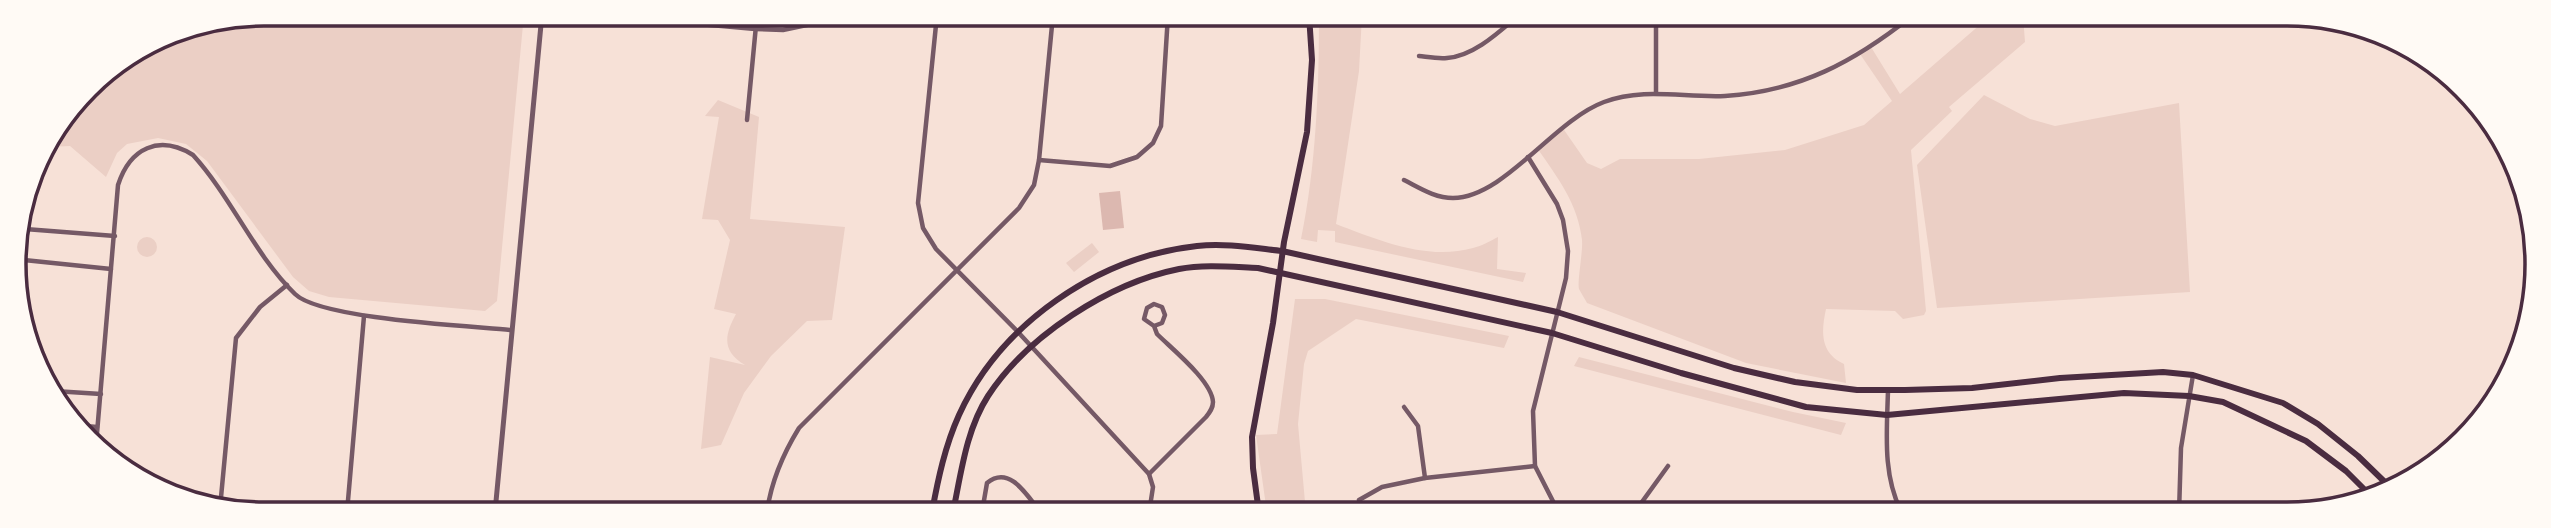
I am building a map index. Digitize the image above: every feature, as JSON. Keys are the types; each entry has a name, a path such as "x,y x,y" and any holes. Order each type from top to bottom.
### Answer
{"main road":[{"path":"1257,502 1252,437 1282,251 1307,132 1312,60 1310,26"},
{"path":"934,502 939,473 960,414 986,370 1018,332 1061,298 1104,274 1147,256 1198,246 1240,246 1282,251 1557,312 1734,368 1795,382 1857,390 1888,390 1972,388 2060,378 2163,372 2193,375 2283,403 2318,424 2384,481"},
{"path":"955,502 970,434 987,397 1009,368 1065,319 1140,280 1194,268 1258,268 1552,333 1681,373 1806,407 1887,415 2124,393 2189,396 2223,402 2306,440 2346,471 2363,489"}],"street":[{"path":"496,502 541,26"},
{"path":"722,26 783,30 802,26"},
{"path":"747,120 755,26"},
{"path":"936,26 918,203 923,228 936,249 955,271 1032,346 1149,474 1153,487 1151,502"},
{"path":"768,502 785,452 799,428 1019,208 1034,185 1039,160 1052,26"},
{"path":"1039,160 1110,166 1137,157 1153,144 1161,126 1167,26"},
{"path":"1419,56 1459,56 1473,50 1505,26"},
{"path":"1656,26 1656,93"},
{"path":"1404,180 1431,194 1456,198 1474,193 1489,186 1562,127 1591,108 1625,96 1656,93 1724,96 1794,84 1858,56 1898,26"},
{"path":"97,433 118,185 129,160 141,151 153,147 176,147 193,155 298,297 312,304 364,316 511,330"},
{"path":"1528,157 1558,204 1567,236 1569,264 1533,411 1535,466 1553,501"},
{"path":"29,229 115,236"},
{"path":"26,260 111,269"},
{"path":"221,498 236,338 260,307 287,285"},
{"path":"1149,474 1206,417 1212,409 1213,400 1199,376 1157,334 1154,326 1147,323 1143,315 1147,308 1154,304 1162,307 1165,315 1162,323 1154,326"},
{"path":"348,502 364,316"},
{"path":"2179,501 2181,448 2193,375"},
{"path":"1888,390 1886,445 1889,480 1897,501"},
{"path":"63,392 101,394"},
{"path":"1404,407 1418,426 1425,478"},
{"path":"90,426 97,427"},
{"path":"1359,500 1382,487 1425,478 1535,466"},
{"path":"1642,501 1668,466"},
{"path":"984,502 987,483 996,477 1014,481 1031,502"}],"shaded area":[{"path":"264,26 523,26 497,301 485,311 329,297 309,291 293,277 207,161 186,144 158,138 127,144 117,153 106,177 70,146 57,147 75,119 107,85 145,58 202,34"},
{"path":"1319,26 1361,26 1359,71 1336,224 1403,247 1438,252 1473,248 1498,237 1497,269 1526,273 1523,282 1335,242 1335,231 1318,230 1317,242 1301,239 1316,128"},
{"path":"1978,26 2024,26 2025,42 1949,107 1952,111 1911,150 1926,311 1924,315 1903,319 1895,311 1826,309 1824,341 1830,354 1844,364 1846,383 1746,363 1587,303 1579,289 1582,252 1580,227 1572,203 1537,148 1562,127 1587,163 1601,169 1620,159 1699,159 1785,150 1864,125 1892,101 1860,54 1871,47 1900,94"},
{"path":"1984,95 2030,119 2055,126 2179,103 2190,292 1937,308 1917,165"},
{"path":"718,100 759,117 750,219 845,227 832,320 807,321 771,356 744,393 721,445 701,449 710,357 745,365 732,354 727,342 736,314 714,309 730,240 718,220 702,219 719,117 705,116"},
{"path":"1120,191 1124,228 1103,230 1099,193"},
{"path":"147,237 154,240 157,247 154,254 147,257 140,254 137,247 140,240"},
{"path":"1092,243 1099,252 1074,272 1066,263"},
{"path":"1295,299 1325,299 1509,336 1504,348 1356,319 1308,351 1304,364 1298,424 1305,501 1265,502 1256,435 1277,434"},
{"path":"1579,357 1846,423 1841,435 1574,366"}]}
